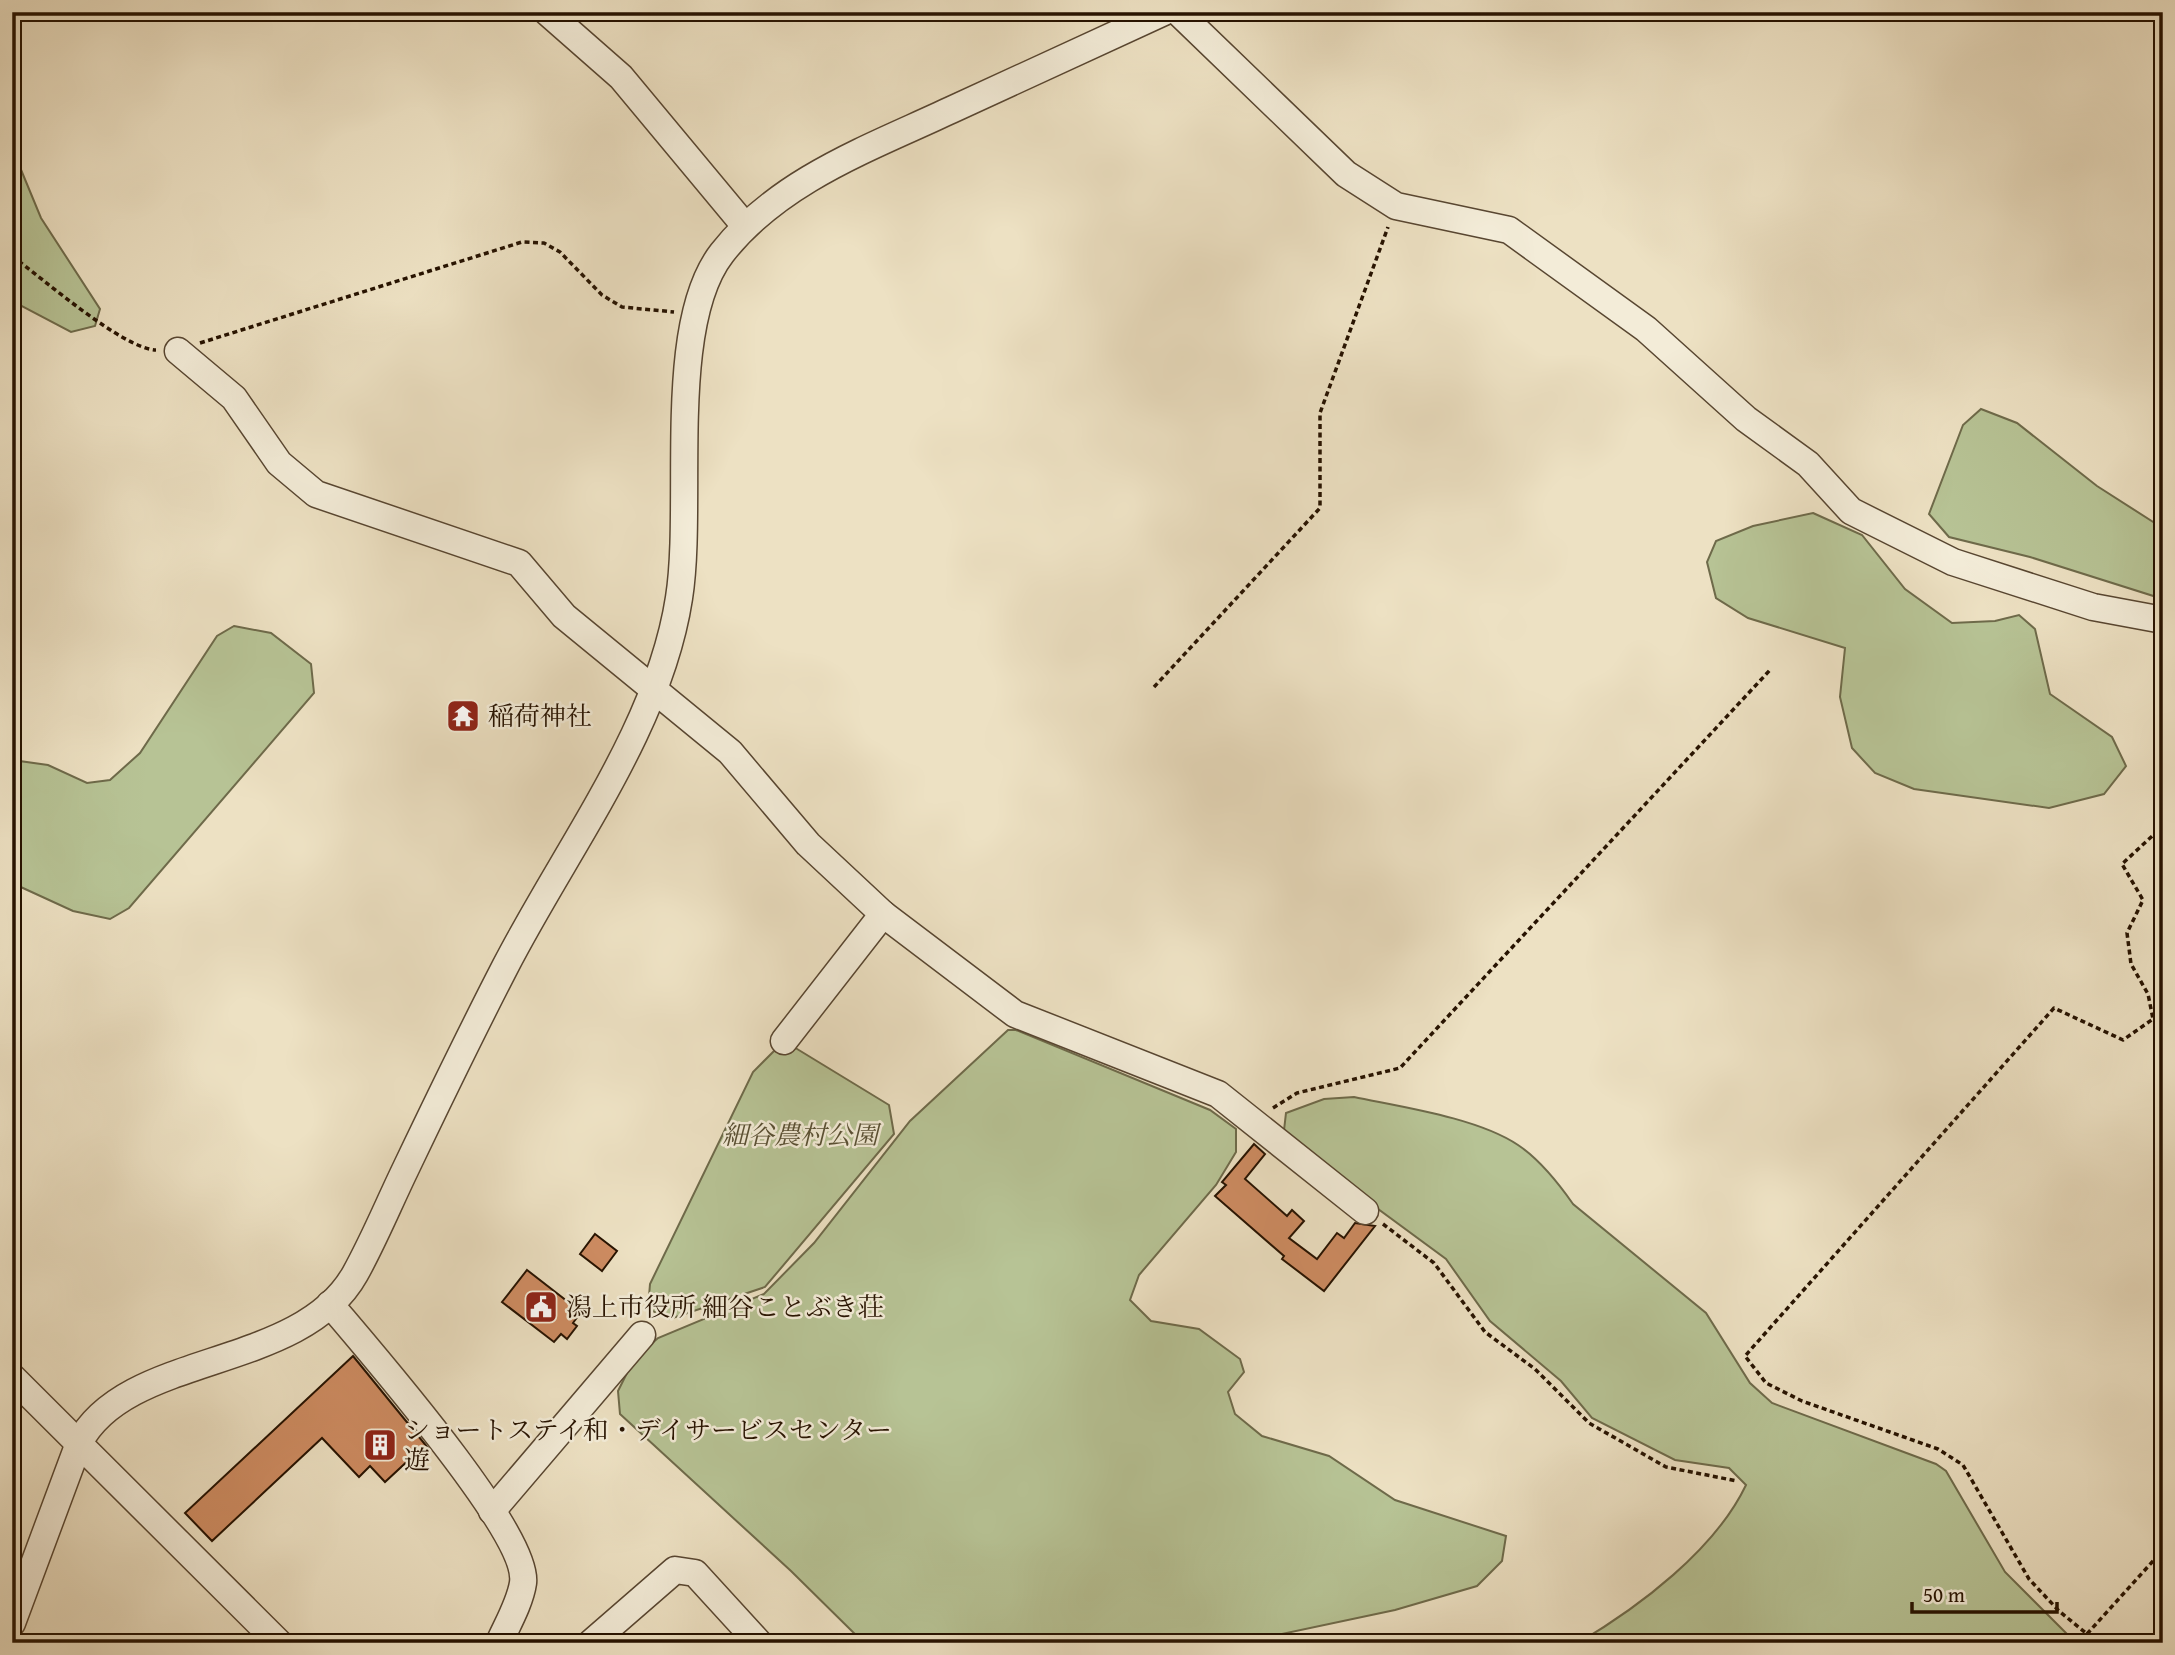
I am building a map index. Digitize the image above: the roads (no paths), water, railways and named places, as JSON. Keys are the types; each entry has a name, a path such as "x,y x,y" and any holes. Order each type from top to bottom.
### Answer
{"street":[{"path":"547,12 621,77 745,226"},
{"path":"12,1623 79,1443 90,1422 118,1401 175,1376 259,1346 308,1320 330,1304 353,1279 507,962 604,790 654,688 670,645 680,594 687,488 687,379 695,312 718,258 745,226 816,173 1164,12"},
{"path":"1178,12 1346,174 1396,206 1509,230 1646,329 1746,419 1808,464 1851,512 1953,562 2093,607 2163,620"},
{"path":"178,351 234,398 279,463 316,494 519,564 564,616 730,752 808,844 883,914 1015,1014 1218,1094 1250,1122 1365,1210"},
{"path":"784,1041 883,914"},
{"path":"330,1304 432,1425 492,1511 514,1551 523,1582 499,1643"},
{"path":"492,1511 642,1335"},
{"path":"12,1377 279,1643"},
{"path":"606,1638 676,1570 695,1573 759,1643"}],"place":[{"name":"稲荷神社","path":"463,716"},
{"name":"潟上市役所 細谷ことぶき荘","path":"541,1307"},
{"name":"ショートステイ和・デイサービスセンター 遊","path":"380,1445"}],"park label":[{"name":"細谷農村公園","path":"800,1135"}]}
